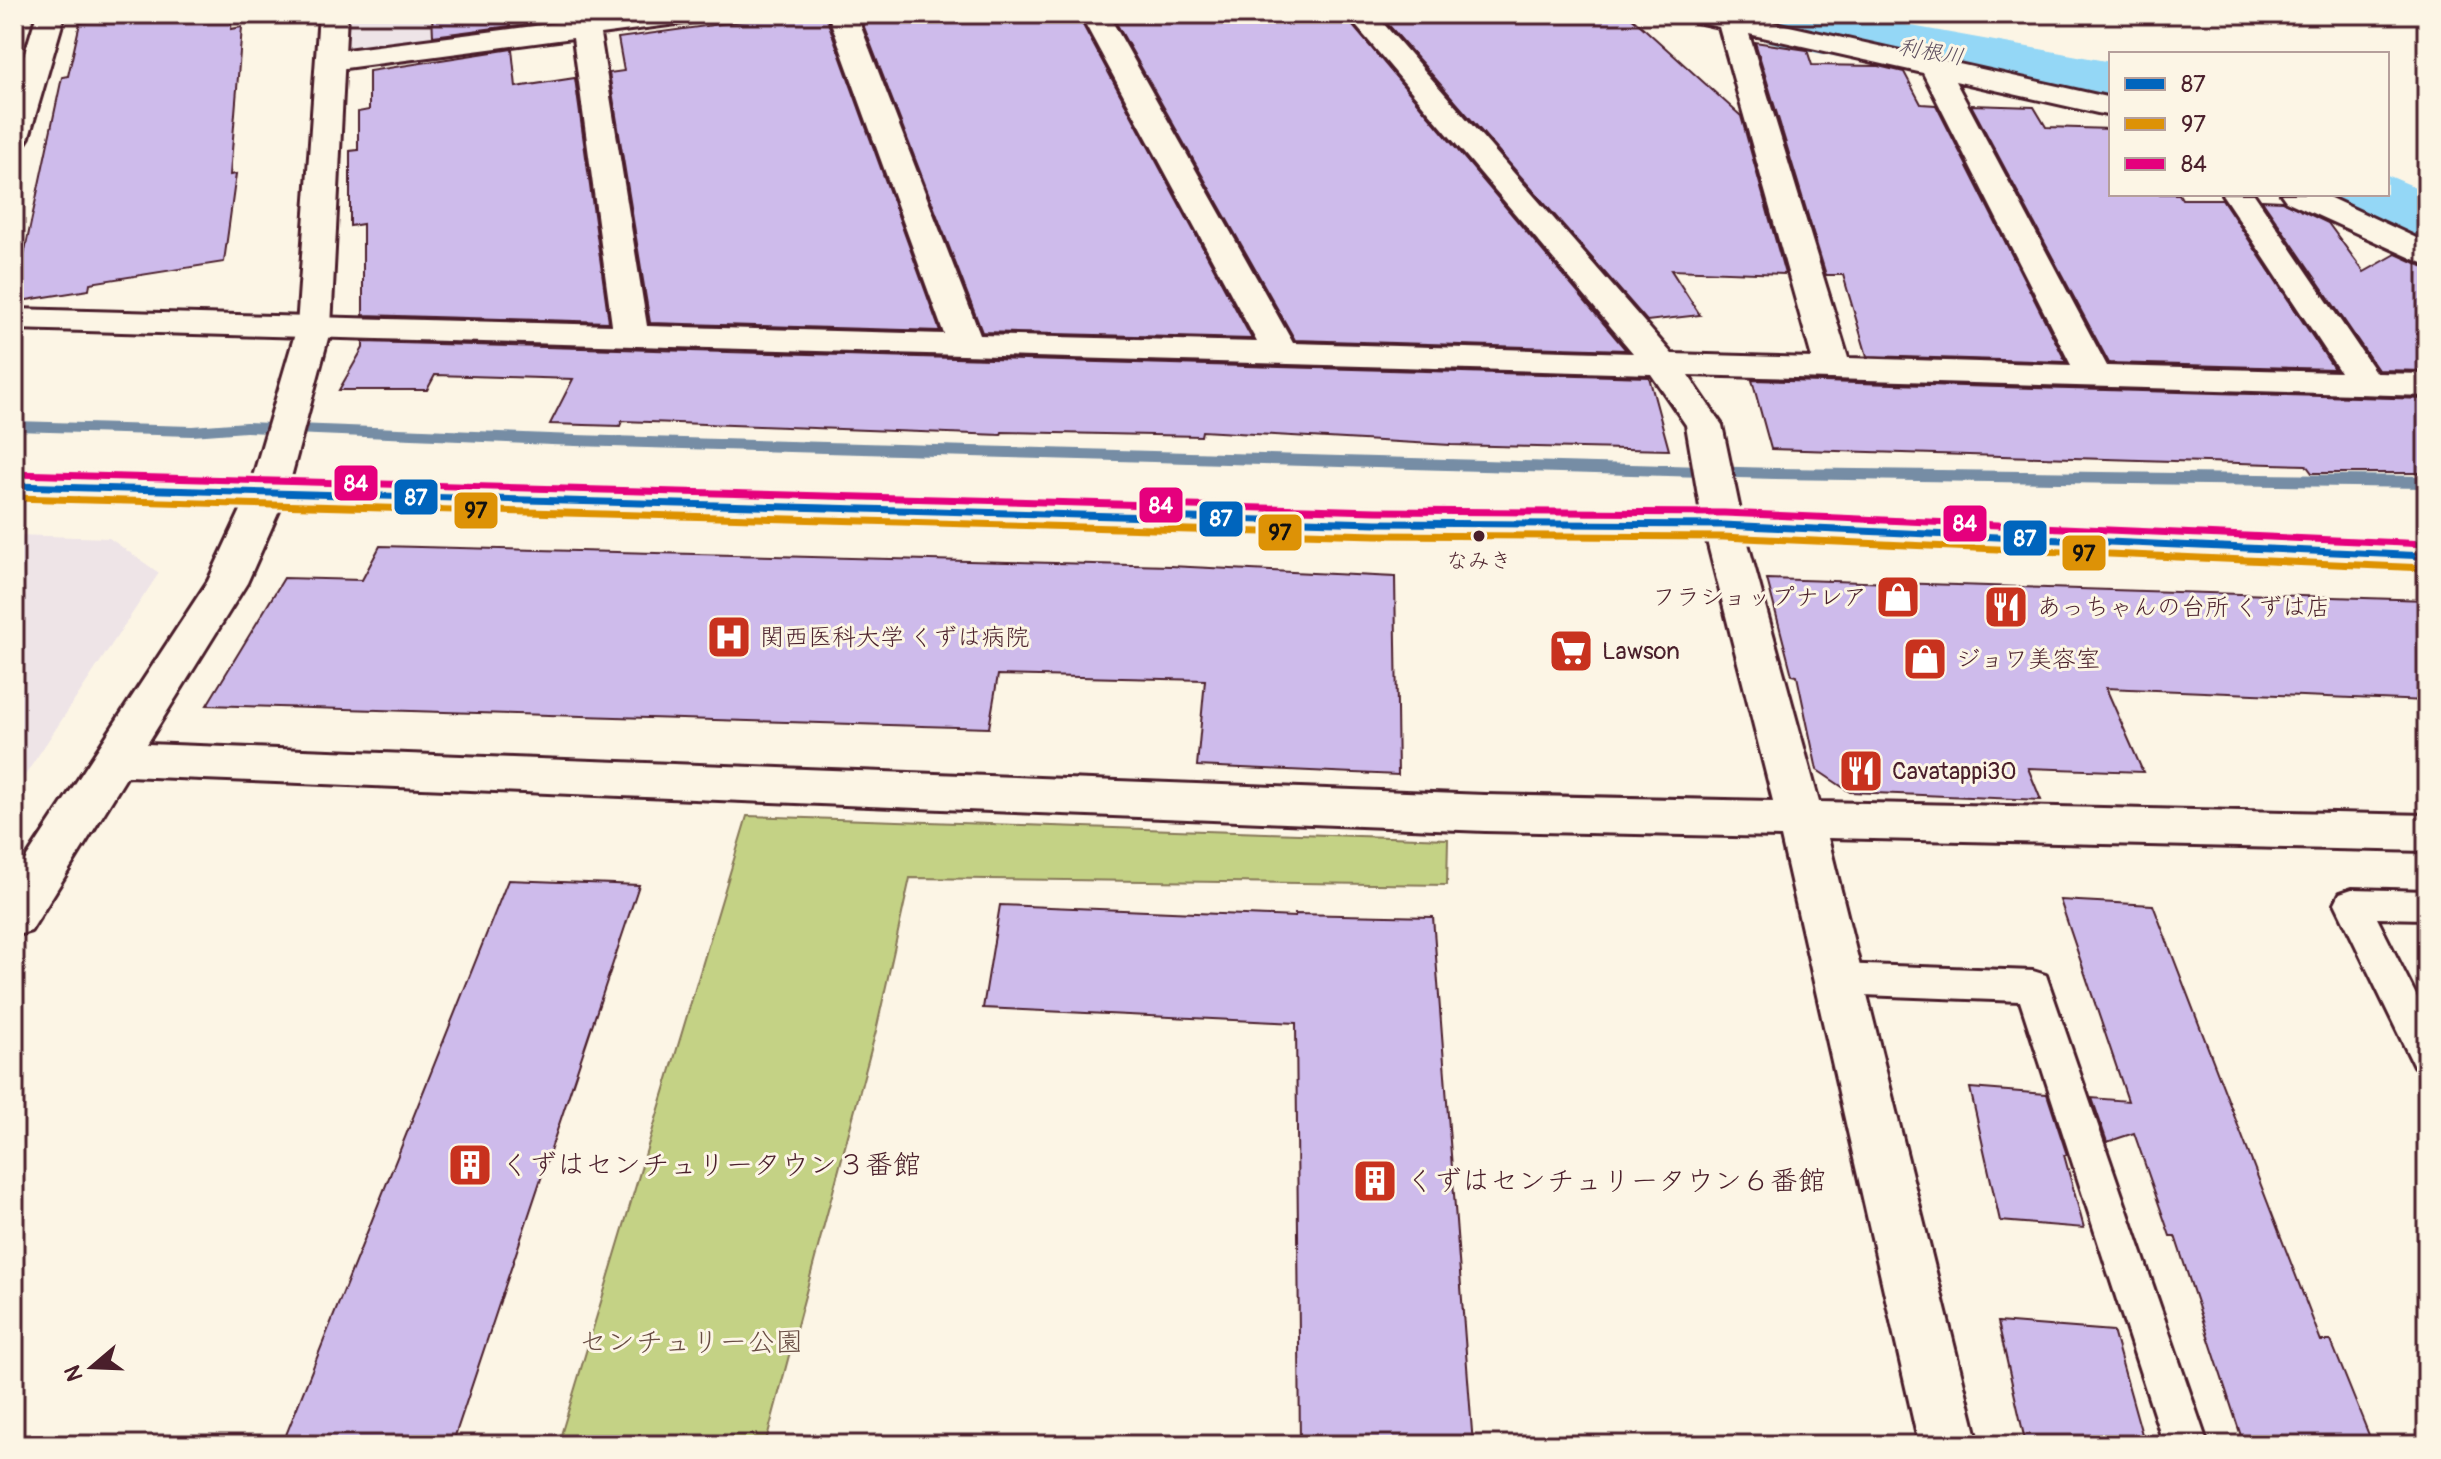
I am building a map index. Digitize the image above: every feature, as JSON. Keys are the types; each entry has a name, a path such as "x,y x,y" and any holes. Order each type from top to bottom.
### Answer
{"street":[{"path":"14,137 51,14"},
{"path":"14,917 227,583 268,493 314,327 333,14"},
{"path":"330,61 692,14"},
{"path":"842,14 966,345"},
{"path":"1094,14 1281,354"},
{"path":"1360,14 1662,364 1704,425 1723,525 1801,822 1949,1445"},
{"path":"1698,14 2109,107"},
{"path":"1732,24 1833,369"},
{"path":"585,28 631,336"},
{"path":"1934,67 2095,376"},
{"path":"2239,196 2365,383"},
{"path":"2301,196 2427,255"},
{"path":"14,319 2427,385"},
{"path":"14,486 1376,523 1723,525 2427,556"},
{"path":"115,759 1469,813 2427,833"}],"lane":[{"path":"2427,905 2352,903 2427,1055"},
{"path":"1837,979 2033,986 2186,1445"}],"shaded area":[{"path":"333,14 693,14 330,61"},
{"path":"14,535 109,538 159,573 14,792"}],"green space":[{"name":"センチュリー公園","path":"747,816 1448,839 1447,885 910,878 876,1031 765,1445 558,1445"}],"building":[{"path":"104,14 232,14 231,29 242,27 230,175 236,174 224,262 90,283 89,290 14,302 62,77 68,76 80,23 103,20"},
{"path":"432,14 509,14 510,26 433,36"},
{"path":"793,14 825,14 940,331 650,323 609,73 624,71 618,38"},
{"path":"859,14 1077,14 1252,339 982,332"},
{"path":"1111,14 1343,14 1626,350 1295,340"},
{"path":"1379,14 1538,14 1544,20 1580,14 1628,14 1741,116 1785,274 1671,270 1700,315 1647,321"},
{"path":"1755,42 1807,50 1812,65 1878,66 1904,72 1921,104 1936,105 2066,362 1867,356 1843,275 1826,275"},
{"path":"512,49 516,87 575,78 609,322 363,315 363,224 350,226 350,151 358,150 358,112 369,110 369,71"},
{"path":"1971,105 2034,107 2046,127 2109,129 2109,196 2222,199 2334,369 2109,363"},
{"path":"2262,200 2282,201 2328,223 2364,272 2396,254 2427,268 2427,371 2378,370"},
{"path":"363,342 1649,377 1669,450 1451,445 1202,431 1201,436 1002,432 1001,435 622,421 620,426 550,424 573,379 435,375 427,390 339,390 363,348"},
{"path":"1752,380 2427,399 2427,473 2312,473 2306,465 1771,449"},
{"path":"380,546 1170,566 1395,577 1398,775 1197,766 1205,680 998,675 989,728 207,705 284,578 362,580"},
{"path":"1767,579 2427,600 2427,701 2106,688 2143,772 2028,768 2041,800 1850,792 1817,770 1797,676 1792,675"},
{"name":"くずはセンチュリータウン３番館","path":"508,880 639,885 452,1445 282,1445"},
{"path":"2060,900 2153,905 2321,1341 2331,1341 2373,1445 2244,1445 2175,1236 2170,1236 2134,1133 2107,1142 2092,1098 2128,1101"},
{"name":"くずはセンチュリータウン６番館","path":"1000,905 1295,917 1295,914 1433,917 1473,1445 1300,1445 1296,1023 983,1008"},
{"path":"1970,1088 2047,1094 2067,1155 2064,1155 2084,1228 2000,1221"},
{"path":"1998,1322 2113,1331 2145,1445 2026,1445"}],"waterway":[{"name":"利根川","path":"1751,14 1786,25 2109,85"},
{"name":"利根川","path":"2366,196 2427,224"},
{"path":"14,426 192,431 246,427 575,441 1775,473 2101,480 2427,482"}],"transit line":[{"name":"84","path":"14,474 1376,511 1724,513 2427,544"},
{"name":"87","path":"14,486 1376,523 1723,525 2427,556"},
{"name":"97","path":"14,498 1376,535 1723,537 2426,568"}],"place":[{"name":"なみき","path":"1479,536"},
{"name":"フラショップナレア","path":"1898,597"},
{"name":"あっちゃんの台所 くずは店","path":"2006,607"},
{"name":"関西医科大学 くずは病院","path":"729,637"},
{"name":"Lawson","path":"1571,651"},
{"name":"ジョワ美容室","path":"1925,659"},
{"name":"Cavatappi30","path":"1861,771"},
{"name":"くずはセンチュリータウン３番館","path":"470,1165"},
{"name":"くずはセンチュリータウン６番館","path":"1375,1181"}]}
